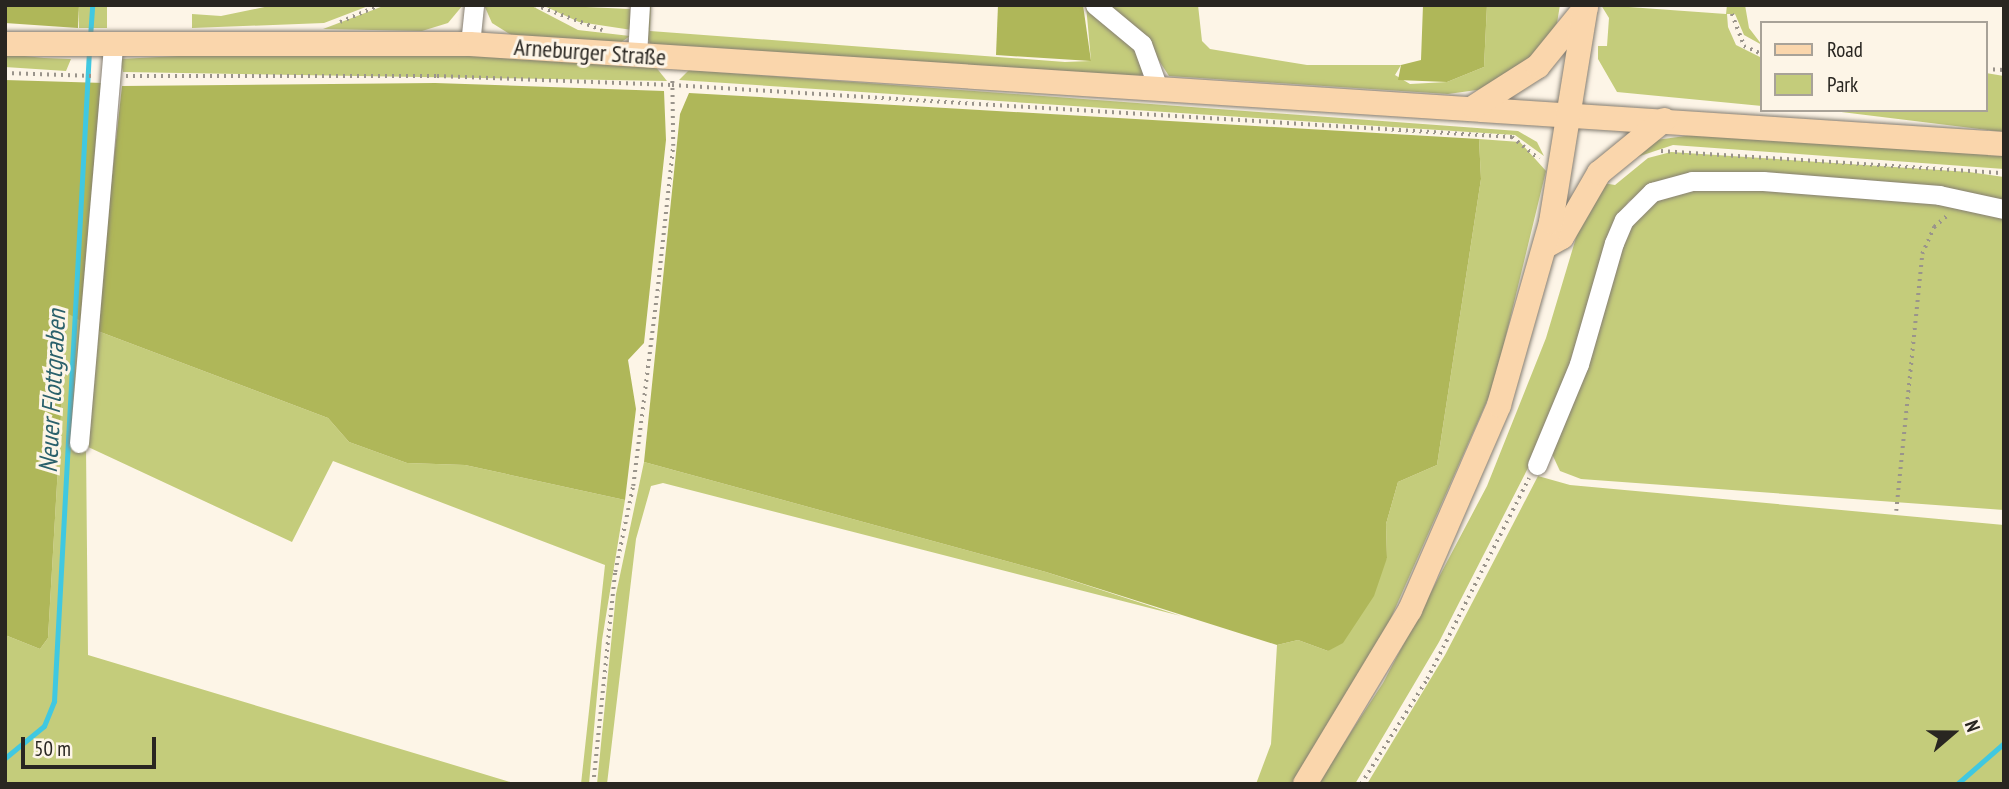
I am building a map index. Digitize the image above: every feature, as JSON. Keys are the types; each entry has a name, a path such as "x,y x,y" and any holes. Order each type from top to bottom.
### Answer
{"main road":[{"path":"1473,107 1538,66 1586,6"},
{"path":"1305,784 1388,651 1445,539 1499,405 1546,246 1572,114 1586,6"},
{"name":"Arneburger Straße","path":"5,44 109,48 292,40 637,45 673,57 1473,107 2004,144"},
{"path":"1546,246 1562,237 1599,173 1664,120"}],"street":[{"path":"470,44 474,5"},
{"path":"637,45 640,5"},
{"path":"1095,5 1142,44 1166,89"},
{"path":"79,443 109,48"},
{"path":"1537,465 1579,364 1623,219 1652,192 1692,181 1763,181 1967,202 2004,209"}],"path":[{"path":"536,5 580,27 637,45"},
{"path":"1732,14 1744,46 1760,53"},
{"path":"593,784 615,572 633,486 661,256 673,57"},
{"path":"5,73 64,76 437,76 672,85 1512,137 1540,159"},
{"path":"1649,155 1673,148 1734,151 2004,173"},
{"path":"1896,511 1922,254 1934,227 1967,202"},
{"path":"1361,784 1427,678 1537,465"}],"green space":[{"path":"5,5 79,5 78,28 5,23"},
{"path":"79,5 107,5 107,28 79,28"},
{"path":"274,5 371,5 324,23 192,28 192,14 221,16"},
{"path":"386,5 463,5 448,23 422,31 323,29"},
{"path":"484,5 530,5 578,30 630,36 620,43 513,36 492,23"},
{"path":"542,5 630,9 632,30 579,22"},
{"path":"645,5 651,5 650,31 1065,62 1091,61 1086,5 1127,35 1148,69 1140,76 651,45 643,30"},
{"path":"998,5 1083,5 1091,61 996,55"},
{"path":"1103,5 1198,5 1202,41 1210,49 1307,65 1401,65 1395,75 1410,84 1447,82 1484,67 1487,5 1560,5 1557,23 1530,63 1484,89 1448,94 1169,76 1152,50"},
{"path":"1423,5 1487,5 1484,67 1447,82 1398,80 1401,65 1421,60"},
{"path":"1601,5 1726,14 1727,5 1745,5 1749,28 1760,44 1744,35 1735,14 1727,14 1728,27 1736,45 1760,57 1760,106 1617,92 1598,59 1598,46 1607,46 1609,18"},
{"path":"258,52 455,54 655,66 667,81 123,72 120,59"},
{"path":"5,54 71,59 66,71 5,67"},
{"path":"689,70 1518,131 1537,142 1544,156 1515,135 679,80"},
{"path":"1988,73 2004,76 2004,132 1841,112 1988,112"},
{"path":"5,80 104,83 84,323 67,313 48,638 40,649 5,635"},
{"path":"435,83 664,91 666,140 644,343 628,360 636,409 625,500 465,465 407,463 349,442 328,418 95,330 122,86"},
{"path":"689,93 1479,139 1481,179 1437,465 1398,482 1386,524 1387,558 1374,596 1343,643 1328,651 1298,640 1277,645 1046,572 644,462 680,114"},
{"path":"1700,134 2004,156 2004,169 1673,145 1637,157 1656,140"},
{"path":"1479,139 1520,142 1546,171 1494,385 1379,645 1292,784 1256,784 1271,744 1277,645 1298,640 1328,651 1387,558 1386,524 1398,482 1437,465 1481,179"},
{"path":"1671,152 1969,172 2004,177 2004,203 1687,174 1629,201 1613,223 1551,423 1439,642 1355,784 1317,784 1383,683 1487,486 1546,338 1578,231 1603,183 1615,185 1648,158"},
{"path":"1701,185 1942,203 2004,216 2004,510 1581,479 1560,471 1552,454 1613,264 1639,212 1655,197"},
{"path":"67,312 95,330 328,418 349,442 407,463 465,465 625,500 602,640 589,784 581,784 605,565 333,461 292,542 86,446 88,655 517,784 5,784 5,635 40,649 48,638"},
{"path":"644,462 1046,572 1181,616 663,483 651,486 636,539 607,784 597,784 616,594"},
{"path":"1538,476 1570,485 2004,525 2004,784 1367,784 1445,655"}],"waterway":[{"name":"Neuer Flottgraben","path":"90,37 92,5"},
{"name":"Neuer Flottgraben","path":"5,758 44,726 54,701 89,51"},
{"path":"1957,784 2004,743"}]}
